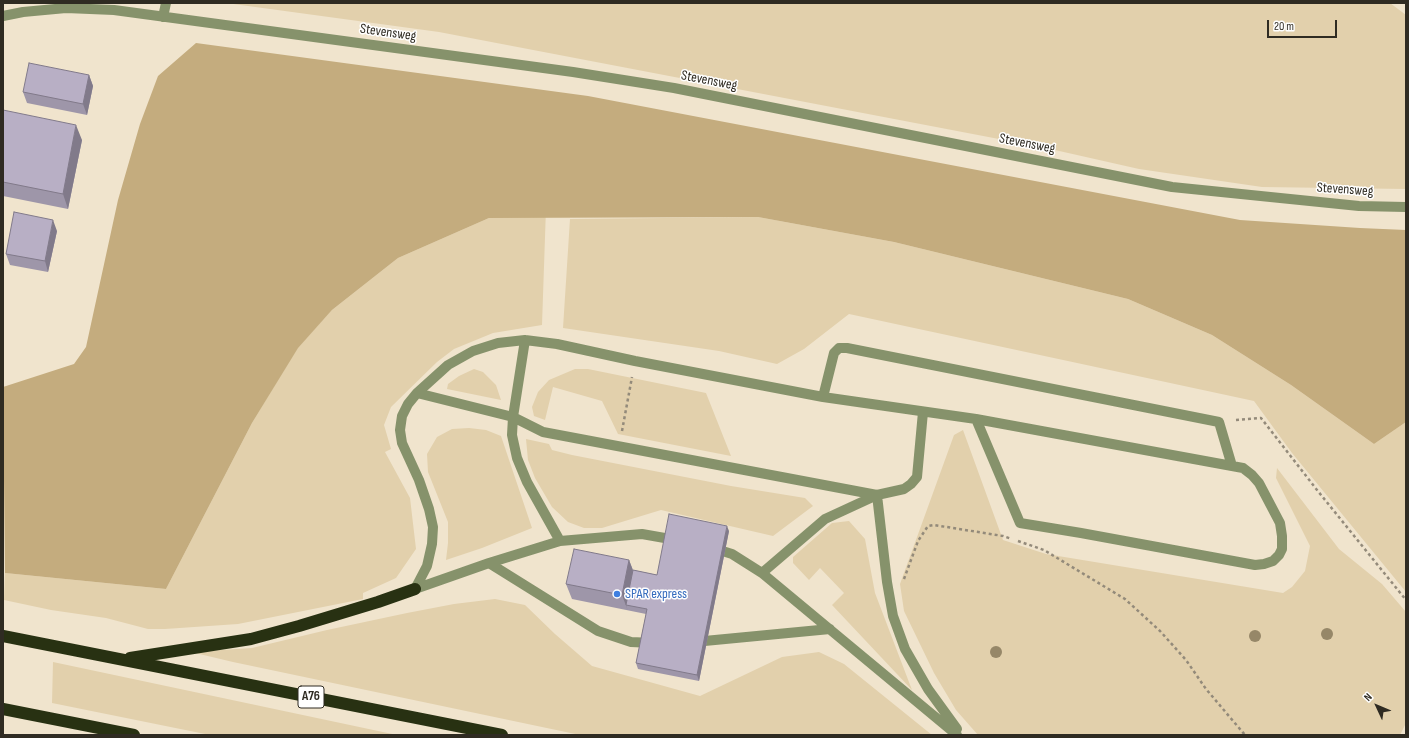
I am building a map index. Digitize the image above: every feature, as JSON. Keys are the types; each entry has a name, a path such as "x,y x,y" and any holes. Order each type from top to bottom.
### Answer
{"highway":[{"name":"A76","path":"121,659 251,639 378,602 415,589"},
{"name":"A76","path":"3,636 502,735"},
{"path":"3,709 134,735"},
{"path":"92,727 106,735"}],"street":[{"path":"163,17 166,3"},
{"name":"Stevensweg","path":"3,16 23,12 66,8 114,10 572,72 674,88 1172,187 1359,206 1406,207"},
{"path":"525,340 513,417 512,435 517,458 527,482 560,541"},
{"path":"415,589 427,566 432,544 433,527 429,509 419,480 402,443 400,430 402,416 408,404 417,393 448,365 473,351 498,343 525,340 557,344 635,361 823,397 976,419 1243,468 1259,483 1280,523 1282,549 1273,561 1256,565 1020,523 976,419"},
{"path":"823,397 834,354 840,348 848,348 1219,422 1232,466"},
{"path":"417,393 513,417 543,432 877,495"},
{"path":"762,572 824,519 877,495 904,489 912,484 917,476 922,412"},
{"path":"877,495 886,577 893,616 905,649 928,690 962,735"},
{"name":"A76","path":"415,589 489,563 560,541 642,534 687,542"},
{"path":"702,544 732,554 762,572 957,735"},
{"path":"489,563 598,631 631,642 666,644"},
{"path":"681,643 830,629"}],"path":[{"path":"620,447 635,361"},
{"path":"1219,422 1261,418 1406,600"},
{"path":"886,577 904,579 918,541 928,526 934,525 1003,536 1044,550 1125,599 1160,632 1186,660 1206,689 1245,735"}],"shaded area":[{"path":"226,3 1390,3 1406,15 1406,189 1262,187 1139,169 1046,148 439,32"},
{"path":"196,43 588,96 1240,220 1406,230 1406,422 1374,444 1291,385 1212,335 1128,299 894,242 758,217 489,218 398,258 332,310 298,348 252,423 166,589 5,573 3,387 74,364 86,347 118,200 140,124 158,76"},
{"path":"546,208 542,325 493,333 454,349 437,362 391,407 384,425 391,449 385,452 410,498 416,549 396,578 363,593 363,599 238,624 165,629 148,629 106,618 51,610 4,600 5,573 166,589 252,423 297,348 332,310 398,258 489,218"},
{"path":"758,217 894,242 1128,299 1212,335 1291,385 1374,444 1406,422 1406,592 1292,453 1254,401 849,314 804,349 777,364 719,351 563,328 570,219"},
{"path":"474,369 483,372 496,385 501,400 447,389 448,384 459,376"},
{"path":"575,369 588,369 706,393 731,456 618,434 602,401 553,387 545,420 534,416 532,407 538,392 549,380"},
{"path":"469,428 486,430 501,436 532,528 482,548 446,560 448,522 428,472 427,454 437,437 452,429"},
{"path":"963,430 1003,540 1046,554 1283,593 1292,587 1305,571 1310,546 1276,478 1277,468 1339,549 1382,584 1406,612 1406,723 1400,735 978,735 956,710 934,673 904,611 900,584 954,435"},
{"path":"526,439 549,444 552,450 572,455 731,486 805,498 813,506 773,536 661,510 602,528 584,528 568,522 552,507 535,478 528,460"},
{"path":"849,521 865,539 875,593 912,690 832,605 844,593 820,568 809,580 793,563 793,557 832,523"},
{"path":"495,599 525,605 555,634 592,666 700,696 782,657 819,652 844,664 932,735 580,735 191,652 252,648 407,613 454,604"},
{"path":"53,662 397,735 210,735 52,703"}],"building":[{"path":"29,63 89,75 83,104 23,92"},
{"path":"3,110 76,125 63,194 3,182"},
{"path":"14,212 53,220 45,261 6,254"},
{"path":"669,514 727,526 697,675 636,663 647,609 626,605 633,570 657,575"},
{"path":"574,549 629,560 622,595 566,584"}],"place":[{"name":"SPAR express","path":"617,594"}]}
